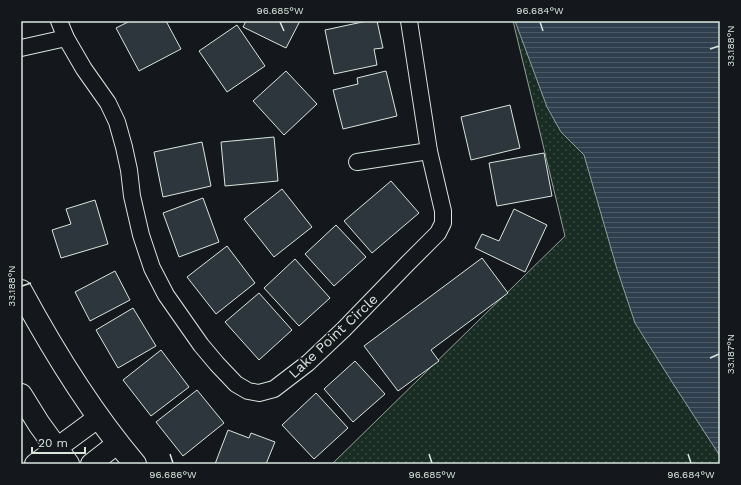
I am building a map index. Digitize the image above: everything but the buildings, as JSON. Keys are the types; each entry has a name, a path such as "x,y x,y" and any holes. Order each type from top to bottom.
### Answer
{"main road":[{"path":"21,291 45,336 81,392 135,464"},
{"path":"21,395 39,424 62,456"}],"street":[{"name":"Lake Point Circle","path":"59,21 66,38 84,69 108,103 117,122 129,170 132,196 141,236 152,268 166,294 201,345 217,364 236,384 248,391 259,393 274,389 308,362 344,329 438,233 443,223 443,211 429,151 409,21"},
{"path":"21,48 66,38"},
{"path":"357,162 429,151"},
{"path":"35,464 62,456 99,417"},
{"path":"91,464 118,443"}],"green space":[{"path":"513,21 720,21 720,464 332,464 565,236"}],"water":[{"path":"515,21 720,21 720,456 635,323 617,269 584,155 561,132 547,107"}]}
